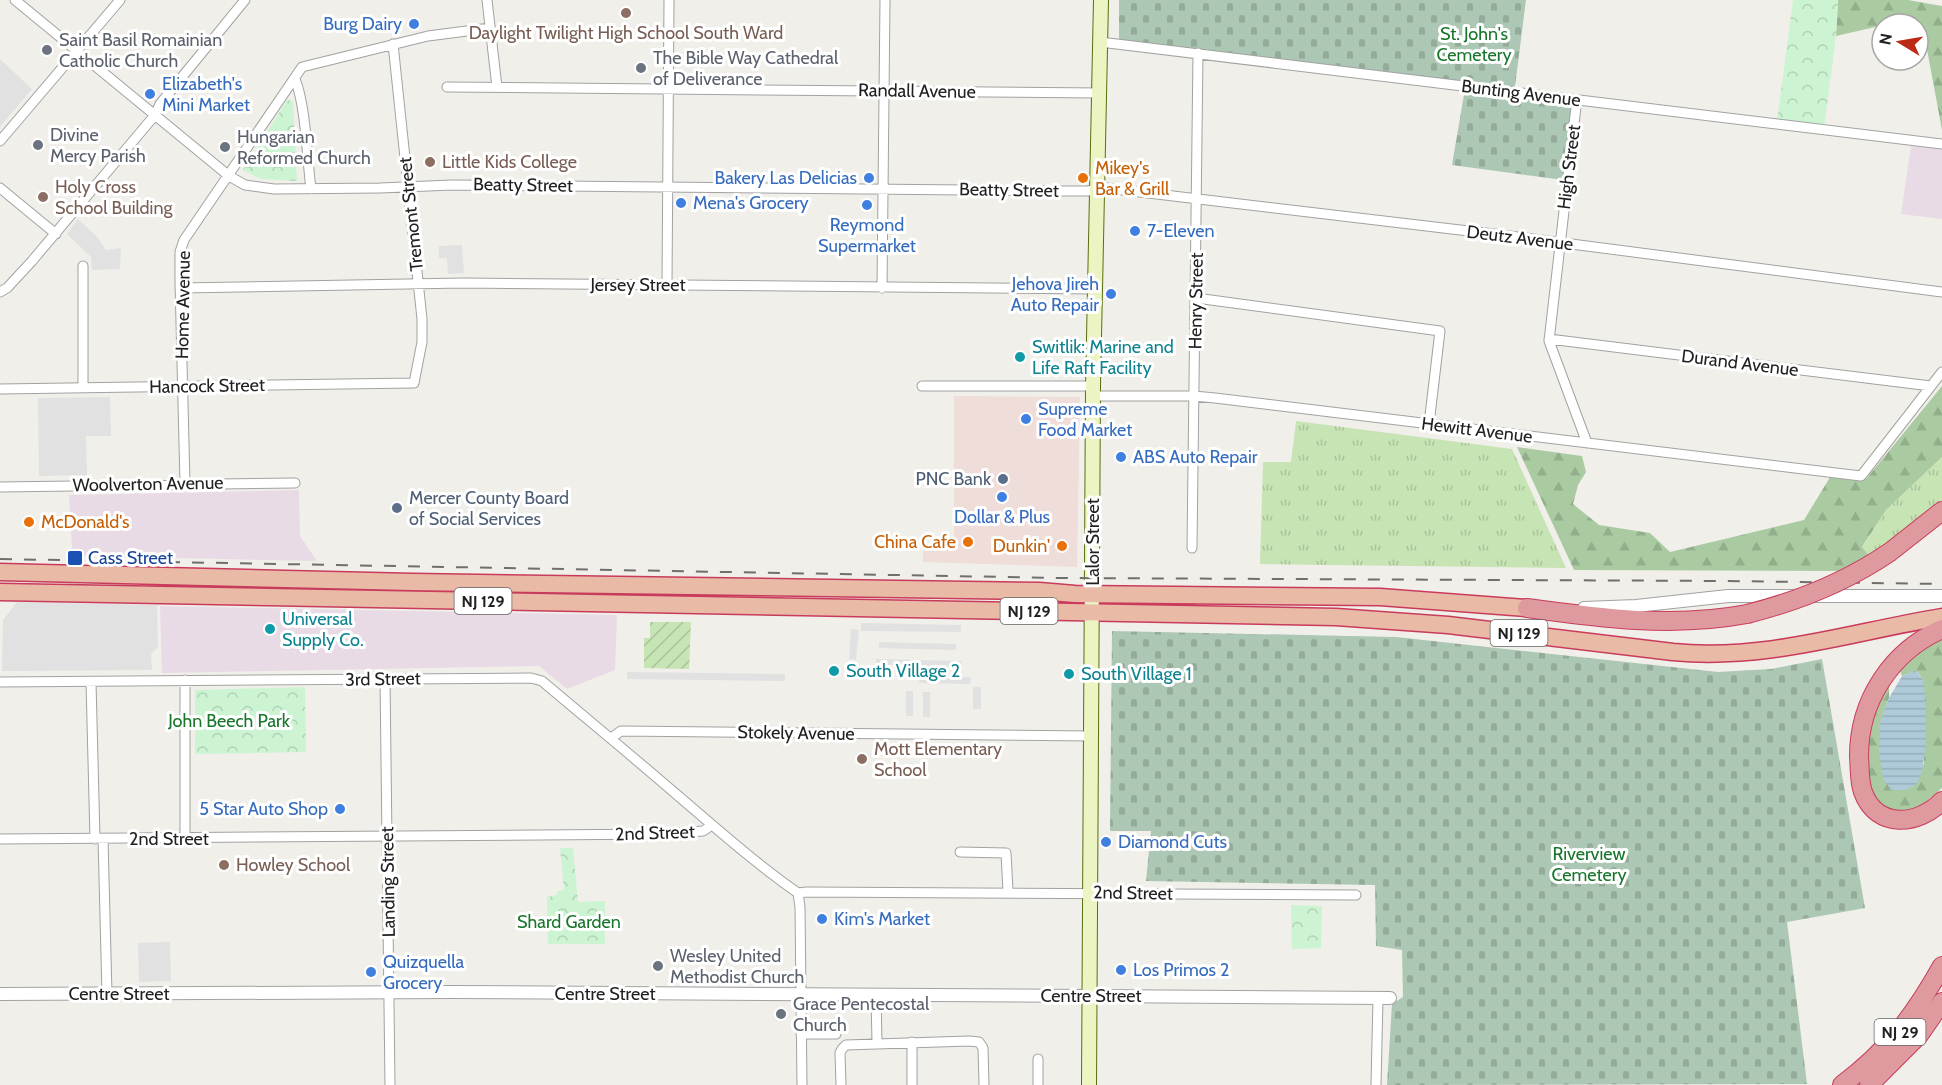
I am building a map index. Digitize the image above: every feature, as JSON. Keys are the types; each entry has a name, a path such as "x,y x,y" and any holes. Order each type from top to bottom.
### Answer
{"highway":[{"path":"1527,608 1655,622 1697,621 1747,614 1792,602 1850,577 1890,552 1942,511"},
{"name":"NJ 129","path":"0,572 400,582 1380,597 1527,608"},
{"name":"NJ 129","path":"0,592 1336,617 1404,620 1712,655 1778,650 1942,617"},
{"path":"1942,629 1910,648 1881,681 1873,695 1863,723 1859,752 1862,789 1868,801 1880,813 1894,820 1906,821 1927,814 1942,801"},
{"name":"NJ 29","path":"1842,1085 1875,1058 1900,1031 1942,966"},
{"name":"NJ 29","path":"1869,1085 1919,1035 1942,1002"}],"main road":[{"name":"Lalor Street","path":"1089,1085 1093,391 1101,0"}],"street":[{"name":"Beatty Street","path":"15,0 229,176 239,183 253,187 311,189 452,184 1097,190"},
{"path":"0,141 120,0"},
{"path":"0,291 19,276 56,234 155,115 160,104 245,0"},
{"path":"487,0 497,87"},
{"path":"667,285 669,0"},
{"path":"882,288 885,0"},
{"name":"Home Avenue","path":"185,484 181,247 300,69 307,65 436,34 490,28"},
{"name":"Bunting Avenue","path":"1100,42 1942,144"},
{"name":"Tremont Street","path":"393,44 419,285 422,335 414,383"},
{"name":"Henry Street","path":"1192,548 1198,53"},
{"path":"295,79 300,99 311,189"},
{"name":"Randall Avenue","path":"447,87 1100,93"},
{"name":"High Street","path":"1575,100 1549,339 1587,443"},
{"path":"0,188 56,234"},
{"name":"Deutz Avenue","path":"1097,190 1106,188 1942,292"},
{"path":"83,266 83,388"},
{"name":"Jersey Street","path":"180,288 463,283 1095,289"},
{"path":"1196,298 1440,331 1429,424"},
{"name":"Durand Avenue","path":"1549,339 1931,386"},
{"path":"1931,386 1942,372"},
{"name":"Hancock Street","path":"0,389 414,383"},
{"path":"922,386 1093,391"},
{"name":"Hewitt Avenue","path":"1093,391 1194,396 1861,476 1931,386"},
{"name":"Woolverton Avenue","path":"0,486 295,483"},
{"name":"NJ 129","path":"1527,608 1636,606 1745,596 1942,596"},
{"name":"3rd Street","path":"0,682 385,678 537,679 611,738 712,825"},
{"name":"Landing Street","path":"385,678 390,1085"},
{"path":"185,680 185,838"},
{"path":"92,682 107,994"},
{"name":"Stokely Avenue","path":"611,738 621,730 1091,736"},
{"name":"2nd Street","path":"0,839 682,834 703,831 712,825 777,879 798,893 1008,891 1356,895"},
{"path":"960,852 1006,853 1008,891"},
{"path":"798,893 802,1085"},
{"name":"Centre Street","path":"0,994 1089,995 1384,998"},
{"path":"876,996 877,1043"},
{"path":"1376,1085 1384,998"},
{"path":"801,1034 836,1034"},
{"path":"912,1042 912,1085"},
{"path":"841,1085 842,1049 846,1045 912,1042 979,1042 983,1048 984,1085"},
{"path":"1038,1059 1038,1085"}],"shaded area":[{"path":"0,59 32,89 0,127"},
{"path":"1911,146 1942,149 1942,219 1901,214"},
{"path":"78,219 97,237 106,250 121,248 120,269 92,270 91,257 67,234"},
{"path":"462,245 464,273 448,274 447,258 439,258 439,246"},
{"path":"954,396 1080,397 1077,567 923,562 923,543 952,543 954,540"},
{"path":"110,397 111,436 86,436 87,475 39,476 38,398"},
{"path":"299,490 300,536 317,561 85,556 72,548 69,495"},
{"path":"17,602 157,605 158,647 151,654 152,670 2,671 3,620"},
{"path":"160,606 617,615 615,670 567,689 539,666 162,673"},
{"path":"861,623 961,625 961,632 861,631"},
{"path":"851,629 859,630 856,660 849,659"},
{"path":"879,642 956,644 956,650 879,648"},
{"path":"876,659 962,661 961,667 876,665"},
{"path":"627,672 785,674 785,681 627,679"},
{"path":"920,676 971,677 970,684 919,683"},
{"path":"973,687 981,687 981,709 973,709"},
{"path":"906,691 913,691 913,716 906,716"},
{"path":"923,692 930,692 930,717 923,717"},
{"path":"170,942 171,981 139,982 138,943"}],"green space":[{"name":"St. John's Cemetery","path":"1119,0 1526,0 1514,94 1581,103 1571,181 1452,165 1465,89 1119,45"},
{"path":"1793,0 1838,0 1836,36 1823,135 1776,129"},
{"path":"1838,0 1908,0 1942,6 1942,130 1930,66 1930,12 1870,12 1870,28 1836,36"},
{"path":"287,100 293,101 297,181 261,179 243,170"},
{"path":"1942,386 1942,457 1886,510 1862,547 1870,557 1847,571 1574,570 1517,447 1582,456 1586,472 1578,485 1573,504 1599,525 1650,533 1670,552 1804,520 1832,474 1866,479"},
{"path":"1296,421 1512,449 1566,568 1260,564 1263,462 1291,462"},
{"path":"1942,457 1942,500 1870,557 1862,548 1886,510"},
{"path":"650,622 691,622 689,669 644,668 644,638 650,638"},
{"name":"Riverview Cemetery","path":"1112,631 1396,637 1718,672 1771,669 1822,659 1865,908 1787,922 1807,1084 1387,1085 1392,1004 1403,997 1402,950 1376,946 1375,885 1146,881 1151,831 1110,831"},
{"path":"1942,637 1942,788 1918,807 1904,812 1896,811 1875,802 1864,773 1866,725 1889,681 1889,698 1880,724 1924,765 1922,678 1916,670 1902,676 1899,668 1921,647"},
{"name":"John Beech Park","path":"305,687 306,752 195,754 195,690"},
{"name":"Shard Garden","path":"560,848 573,848 578,902 605,901 605,944 548,944 547,897 557,895 558,891 564,890"},
{"path":"1291,905 1322,906 1321,948 1292,949"}],"water":[{"path":"1916,670 1922,678 1925,699 1926,732 1921,776 1914,786 1905,790 1891,790 1883,778 1879,751 1880,723 1889,698 1902,676"}],"railway":[{"path":"0,559 1062,578 1942,584"}],"place":[{"name":"Daylight Twilight High School South Ward","path":"626,13"},
{"name":"Burg Dairy","path":"414,24"},
{"name":"Saint Basil Romainian Catholic Church","path":"47,50"},
{"name":"The Bible Way Cathedral of Deliverance","path":"641,68"},
{"name":"Elizabeth's Mini Market","path":"150,94"},
{"name":"Divine Mercy Parish","path":"38,145"},
{"name":"Hungarian Reformed Church","path":"225,147"},
{"name":"Little Kids College","path":"430,162"},
{"name":"Bakery Las Delicias","path":"869,178"},
{"name":"Mikey's Bar & Grill","path":"1083,178"},
{"name":"Holy Cross School Building","path":"43,197"},
{"name":"Mena's Grocery","path":"681,203"},
{"name":"Reymond Supermarket","path":"867,205"},
{"name":"7-Eleven","path":"1135,231"},
{"name":"Jehova Jireh Auto Repair","path":"1111,294"},
{"name":"Switlik: Marine and Life Raft Facility","path":"1020,357"},
{"name":"Supreme Food Market","path":"1026,419"},
{"name":"ABS Auto Repair","path":"1121,457"},
{"name":"PNC Bank","path":"1003,479"},
{"name":"Dollar & Plus","path":"1002,497"},
{"name":"Mercer County Board of Social Services","path":"397,508"},
{"name":"McDonald's","path":"29,522"},
{"name":"China Cafe","path":"968,542"},
{"name":"Dunkin'","path":"1062,546"},
{"name":"Cass Street","path":"75,558"},
{"name":"Universal Supply Co.","path":"270,629"},
{"name":"South Village 2","path":"834,671"},
{"name":"South Village 1","path":"1069,674"},
{"name":"Mott Elementary School","path":"862,759"},
{"name":"5 Star Auto Shop","path":"340,809"},
{"name":"Diamond Cuts","path":"1106,842"},
{"name":"Howley School","path":"224,865"},
{"name":"Kim's Market","path":"822,919"},
{"name":"Wesley United Methodist Church","path":"658,966"},
{"name":"Los Primos 2","path":"1121,970"},
{"name":"Quizquella Grocery","path":"371,972"},
{"name":"Grace Pentecostal Church","path":"781,1014"}]}
